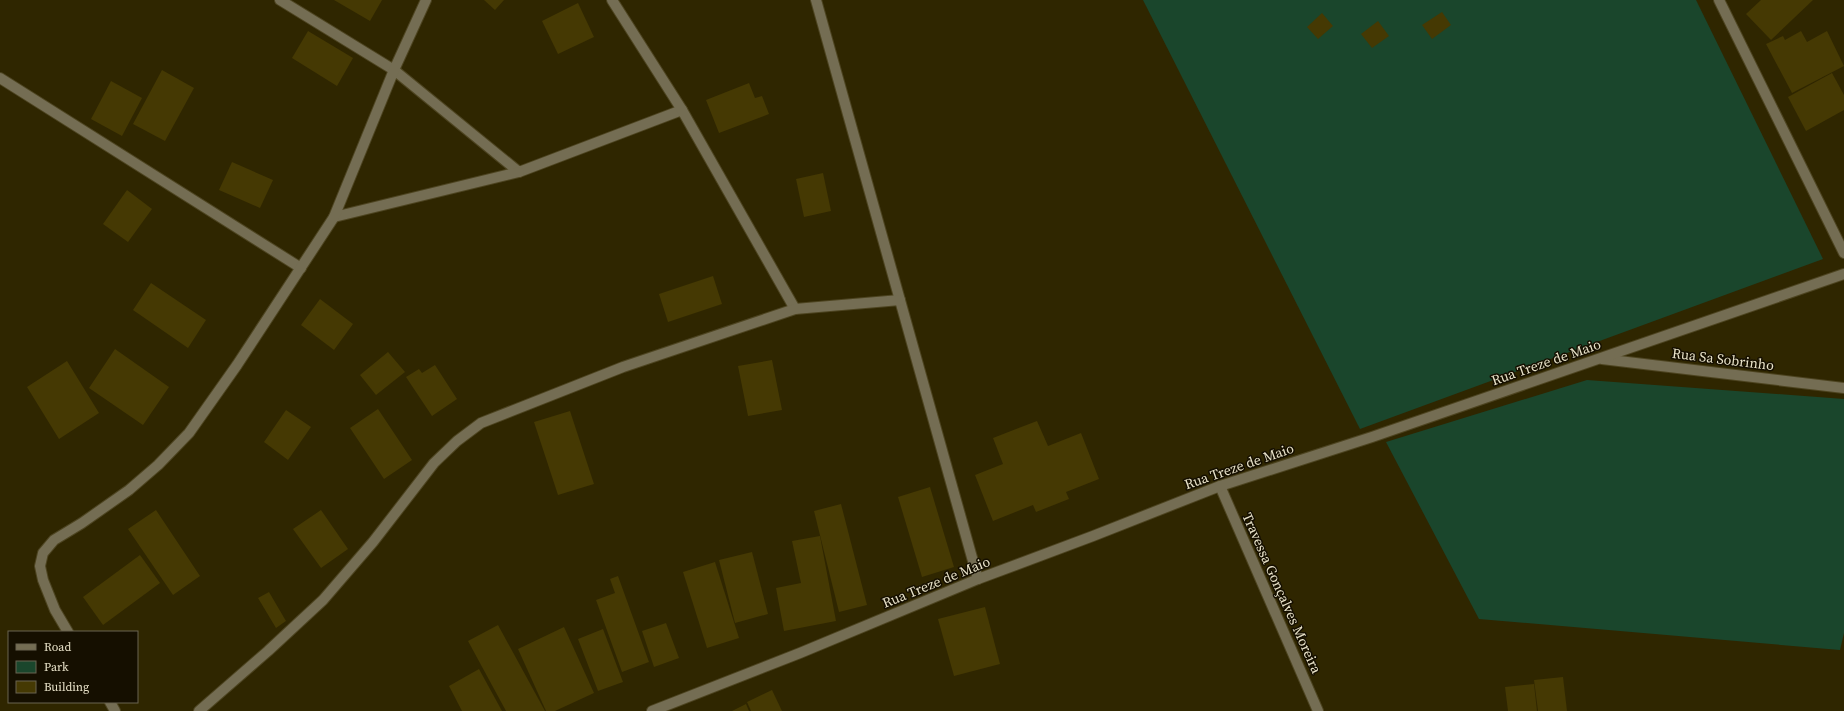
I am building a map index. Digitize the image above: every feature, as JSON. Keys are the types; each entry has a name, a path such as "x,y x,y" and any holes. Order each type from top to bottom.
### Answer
{"street":[{"path":"280,0 394,70 519,172"},
{"path":"67,631 55,610 43,580 40,566 43,552 54,540 82,523 129,490 158,465 188,433 237,365 334,217 394,70 426,0"},
{"path":"612,0 682,110 794,309"},
{"path":"816,0 978,579"},
{"path":"1719,0 1844,253"},
{"path":"0,78 301,268"},
{"path":"334,217 519,172 682,110"},
{"name":"Rua Treze de Maio","path":"652,711 807,650 978,579 1094,536 1220,486 1372,437 1844,274"},
{"path":"199,711 268,651 323,600 374,542 434,463 457,441 481,423 622,367 794,309 900,300"},
{"name":"Rua Sa Sobrinho","path":"1598,358 1844,388"},
{"name":"Travessa Gonçalves Moreira","path":"1220,486 1318,711"}],"green space":[{"path":"1143,0 1696,0 1823,259 1360,429"},
{"path":"1587,380 1844,399 1844,633 1840,650 1479,619 1386,442"}],"building":[{"path":"334,0 382,0 370,21"},
{"path":"484,0 504,0 495,10"},
{"path":"1761,0 1813,0 1771,40 1746,14"},
{"path":"578,3 594,37 558,54 542,21"},
{"path":"1442,12 1451,25 1432,39 1422,25"},
{"path":"1322,13 1333,26 1318,39 1307,27"},
{"path":"1378,21 1389,36 1372,48 1361,34"},
{"path":"308,31 353,58 337,86 292,58"},
{"path":"1801,31 1807,42 1827,31 1844,66 1792,93 1766,44 1783,36 1785,40"},
{"path":"162,70 194,88 165,141 133,124"},
{"path":"1832,73 1844,95 1844,110 1806,131 1788,97"},
{"path":"111,81 142,98 122,136 91,119"},
{"path":"749,83 755,98 762,96 769,114 719,133 706,100"},
{"path":"232,162 273,180 260,208 219,190"},
{"path":"823,173 831,211 804,217 796,179"},
{"path":"127,190 152,209 128,242 103,224"},
{"path":"713,276 722,304 668,322 659,294"},
{"path":"151,283 206,320 188,348 133,310"},
{"path":"320,299 353,324 334,350 301,325"},
{"path":"115,349 169,387 143,425 89,388"},
{"path":"388,352 405,372 376,395 360,375"},
{"path":"772,360 782,410 748,416 738,366"},
{"path":"67,361 99,413 59,439 27,387"},
{"path":"435,365 457,399 432,416 406,377 419,369 422,373"},
{"path":"378,409 412,460 384,479 350,428"},
{"path":"286,410 311,427 288,460 264,442"},
{"path":"570,411 594,484 558,495 534,422"},
{"path":"1037,421 1048,446 1081,433 1099,479 1066,492 1069,499 1036,512 1033,505 993,521 975,475 1003,464 993,438"},
{"path":"930,487 954,567 922,577 898,497"},
{"path":"841,504 867,605 839,612 814,511"},
{"path":"156,510 200,576 173,595 128,529"},
{"path":"321,510 348,549 321,568 293,529"},
{"path":"820,536 836,621 784,631 776,588 801,583 792,541"},
{"path":"752,552 768,614 735,623 719,560"},
{"path":"140,555 160,583 103,625 83,597"},
{"path":"715,562 739,638 707,648 683,572"},
{"path":"618,576 649,662 622,672 596,600 615,593 610,579"},
{"path":"269,592 286,621 276,628 258,598"},
{"path":"985,607 1000,664 954,676 938,619"},
{"path":"666,623 679,658 654,667 642,631"},
{"path":"498,625 545,711 506,711 468,641"},
{"path":"564,627 594,693 555,711 546,711 518,649"},
{"path":"603,629 623,682 598,691 578,639"},
{"path":"479,669 502,711 462,711 449,686"},
{"path":"1563,677 1567,711 1538,711 1534,680"},
{"path":"1534,684 1537,711 1508,711 1505,687"},
{"path":"772,690 782,711 751,711 747,702"},
{"path":"746,704 749,711 732,711"}]}
